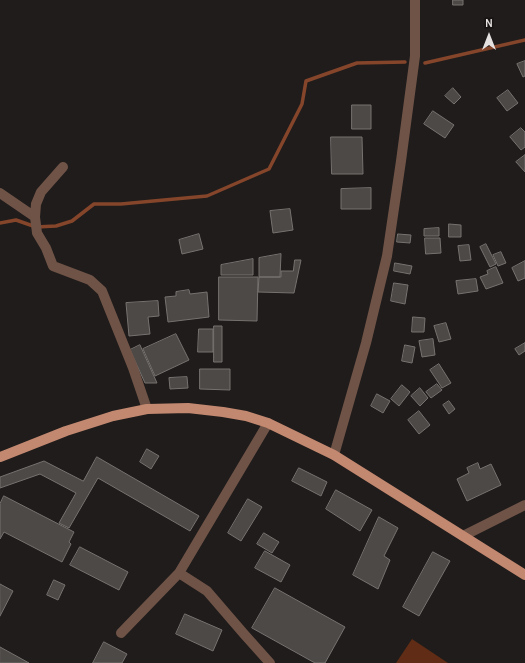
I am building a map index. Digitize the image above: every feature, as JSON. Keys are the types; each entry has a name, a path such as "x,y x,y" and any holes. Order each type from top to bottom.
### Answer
{"main road":[{"path":"0,457 113,416 147,409 188,408 246,416 268,423 334,455 525,575"}],"street":[{"path":"334,455 366,343 387,256 415,56 415,0"},
{"path":"63,167 41,192 36,204 37,233 46,248 53,266 90,280 102,291 133,368 147,409"},
{"path":"0,193 36,217"},
{"path":"120,633 179,573 268,423"},
{"path":"463,536 525,505"},
{"path":"179,573 207,591 270,663"}],"shaded area":[{"path":"412,639 448,663 396,663"}],"building":[{"path":"453,0 463,0 463,5 453,5"},
{"path":"525,61 525,76 523,77 517,64"},
{"path":"453,88 461,97 454,104 445,96"},
{"path":"508,90 518,103 507,111 497,98"},
{"path":"352,105 371,105 371,129 352,129"},
{"path":"433,111 454,125 445,138 424,124"},
{"path":"521,128 525,132 525,147 521,150 510,137"},
{"path":"331,137 362,137 363,174 332,174"},
{"path":"525,155 525,172 516,162"},
{"path":"371,188 371,209 341,209 341,189"},
{"path":"290,209 293,230 273,233 270,211"},
{"path":"449,224 461,225 461,237 449,237"},
{"path":"439,228 439,236 424,236 424,229"},
{"path":"199,234 203,249 182,254 179,240"},
{"path":"398,234 411,235 410,243 397,242"},
{"path":"425,238 440,238 441,253 426,254"},
{"path":"486,244 496,264 490,267 480,247"},
{"path":"469,245 471,260 460,261 458,246"},
{"path":"501,252 506,263 498,266 493,255"},
{"path":"281,254 280,277 259,277 259,258"},
{"path":"253,259 253,275 221,275 221,265"},
{"path":"295,260 301,260 294,293 258,292 259,277 281,277 281,271 293,271"},
{"path":"525,261 525,278 518,281 512,268"},
{"path":"395,263 412,266 410,274 394,271"},
{"path":"496,267 503,283 486,289 480,277 488,274 487,271"},
{"path":"219,277 258,277 257,321 219,320"},
{"path":"476,279 478,291 458,294 456,281"},
{"path":"394,283 408,285 405,304 391,301"},
{"path":"189,290 190,294 207,292 209,317 168,322 165,297 176,296 176,292"},
{"path":"158,301 159,316 148,317 150,334 129,336 126,303"},
{"path":"413,317 425,318 424,332 412,332"},
{"path":"446,323 451,339 439,342 434,326"},
{"path":"214,326 222,326 222,362 214,362"},
{"path":"199,329 213,329 213,352 198,352"},
{"path":"176,334 189,360 155,376 143,349"},
{"path":"433,339 435,355 422,357 419,341"},
{"path":"525,343 525,351 519,355 515,349"},
{"path":"140,345 157,383 145,383 130,350"},
{"path":"405,345 415,347 412,363 402,361"},
{"path":"439,364 451,383 442,388 430,370"},
{"path":"200,369 230,369 230,390 200,389"},
{"path":"187,377 188,388 170,389 169,378"},
{"path":"437,384 442,390 431,398 426,392"},
{"path":"402,385 410,392 399,406 391,399"},
{"path":"420,388 428,398 420,406 411,396"},
{"path":"377,394 390,401 383,413 371,406"},
{"path":"449,401 455,409 449,414 443,405"},
{"path":"419,411 430,425 419,434 408,420"},
{"path":"147,449 159,456 151,469 140,462"},
{"path":"97,457 199,516 190,531 98,478 69,528 59,523 76,493 40,474 0,488 0,477 44,461 83,481"},
{"path":"478,463 480,469 491,464 501,485 467,501 457,479 469,473 467,468"},
{"path":"299,468 327,482 321,496 292,481"},
{"path":"336,490 372,510 360,531 326,509"},
{"path":"4,496 74,532 69,542 71,544 62,562 4,532 0,539 0,504"},
{"path":"248,499 262,507 241,541 228,533"},
{"path":"379,517 398,528 384,556 390,560 378,589 353,575"},
{"path":"264,533 279,542 272,553 257,544"},
{"path":"80,547 128,572 119,590 70,565"},
{"path":"265,551 290,565 281,582 255,568"},
{"path":"433,552 450,561 419,616 403,607"},
{"path":"54,580 65,585 58,600 47,595"},
{"path":"0,584 13,591 0,616"},
{"path":"275,588 345,627 325,663 315,663 252,628"},
{"path":"185,614 222,630 213,651 176,634"},
{"path":"104,642 127,654 122,663 93,663"},
{"path":"0,647 29,663 0,663"}],"waterway":[{"path":"425,63 525,40"},
{"path":"0,223 16,220 36,227 56,226 72,221 94,204 121,204 207,196 269,169 302,104 306,81 357,63 405,62"}]}
